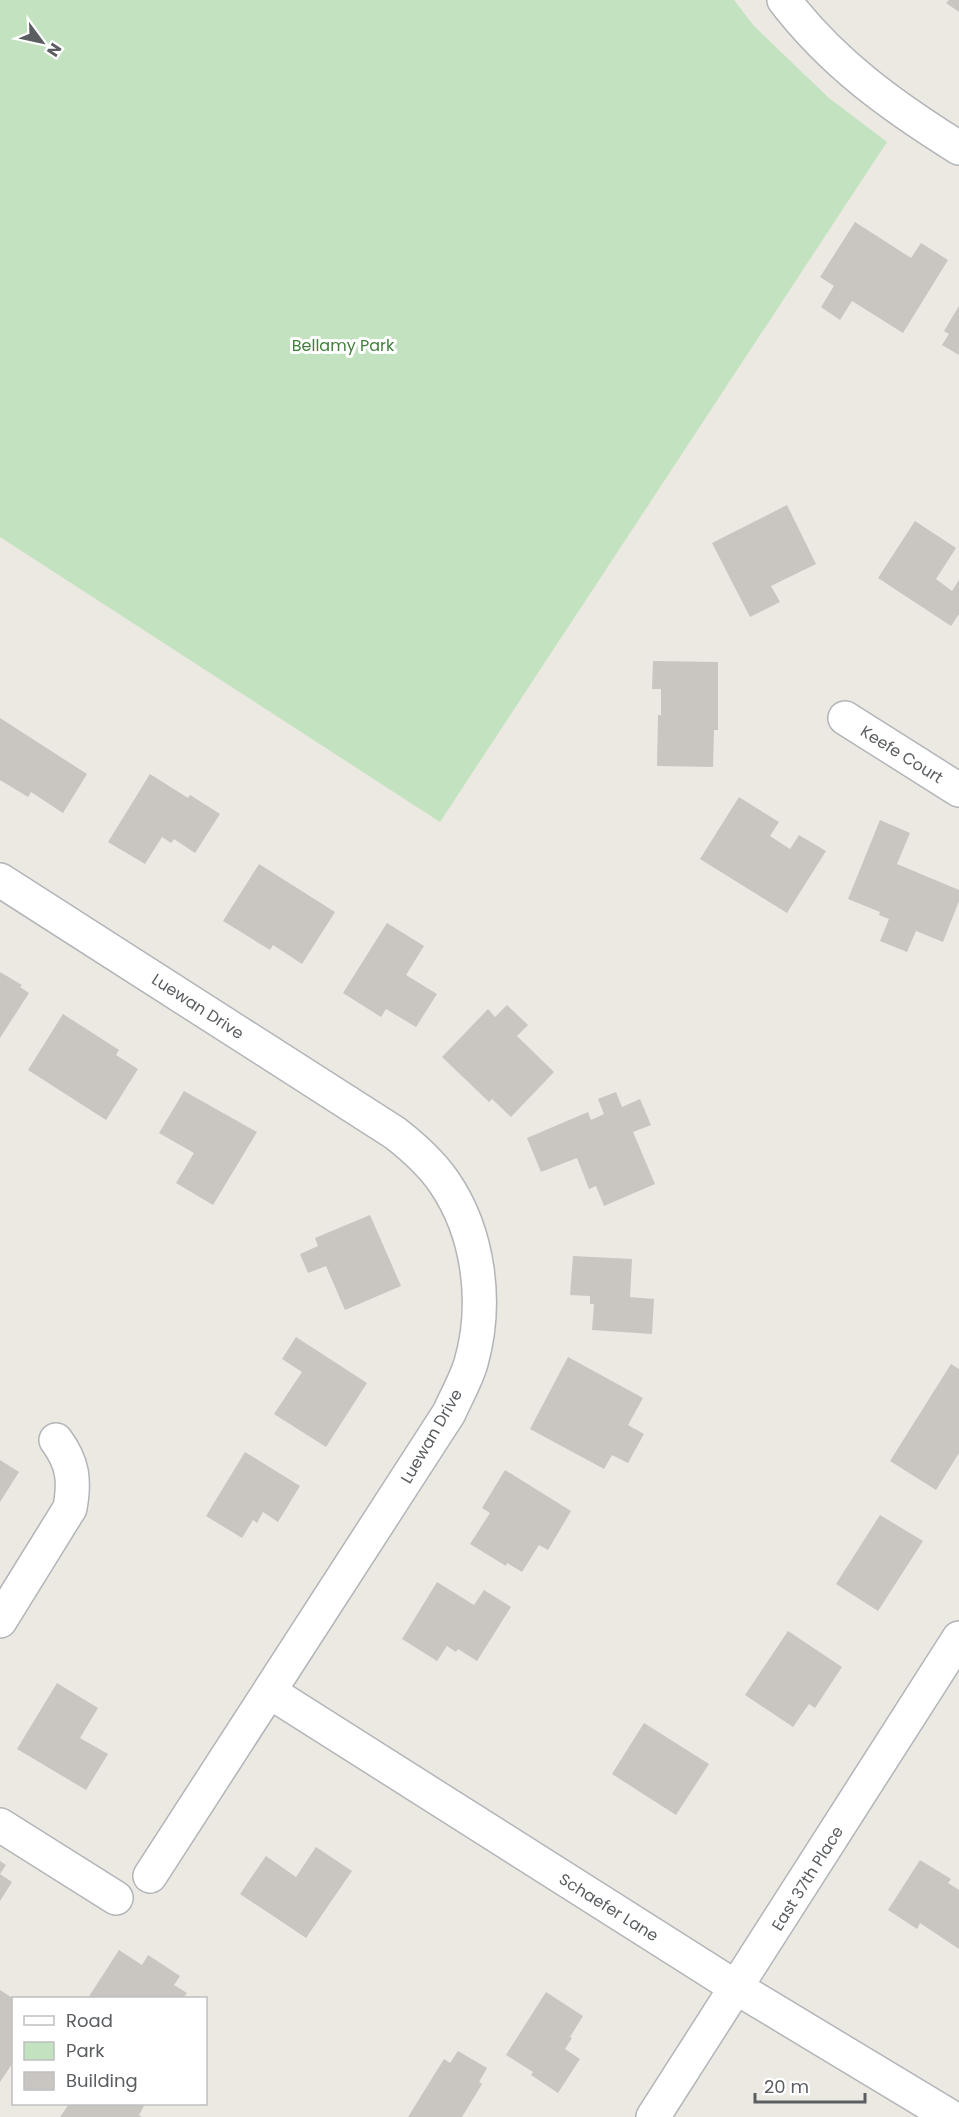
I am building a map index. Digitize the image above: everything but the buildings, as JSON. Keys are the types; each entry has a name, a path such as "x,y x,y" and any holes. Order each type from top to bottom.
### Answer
{"street":[{"path":"784,0 815,37 853,74 896,108 959,148"},
{"name":"Keefe Court","path":"845,718 959,790"},
{"name":"Luewan Drive","path":"0,880 396,1132 444,1183 467,1228 476,1262 480,1296 475,1349 470,1366 448,1413 150,1876"},
{"path":"0,1621 70,1508 74,1487 71,1471 64,1452 56,1440"},
{"name":"East 37th Place","path":"652,2117 737,1988 959,1638"},
{"name":"Schaefer Lane","path":"270,1692 737,1988 951,2117"},
{"path":"0,1825 116,1898"}],"green space":[{"name":"Bellamy Park","path":"0,0 734,0 754,26 829,98 887,142 440,822 0,537"}]}
